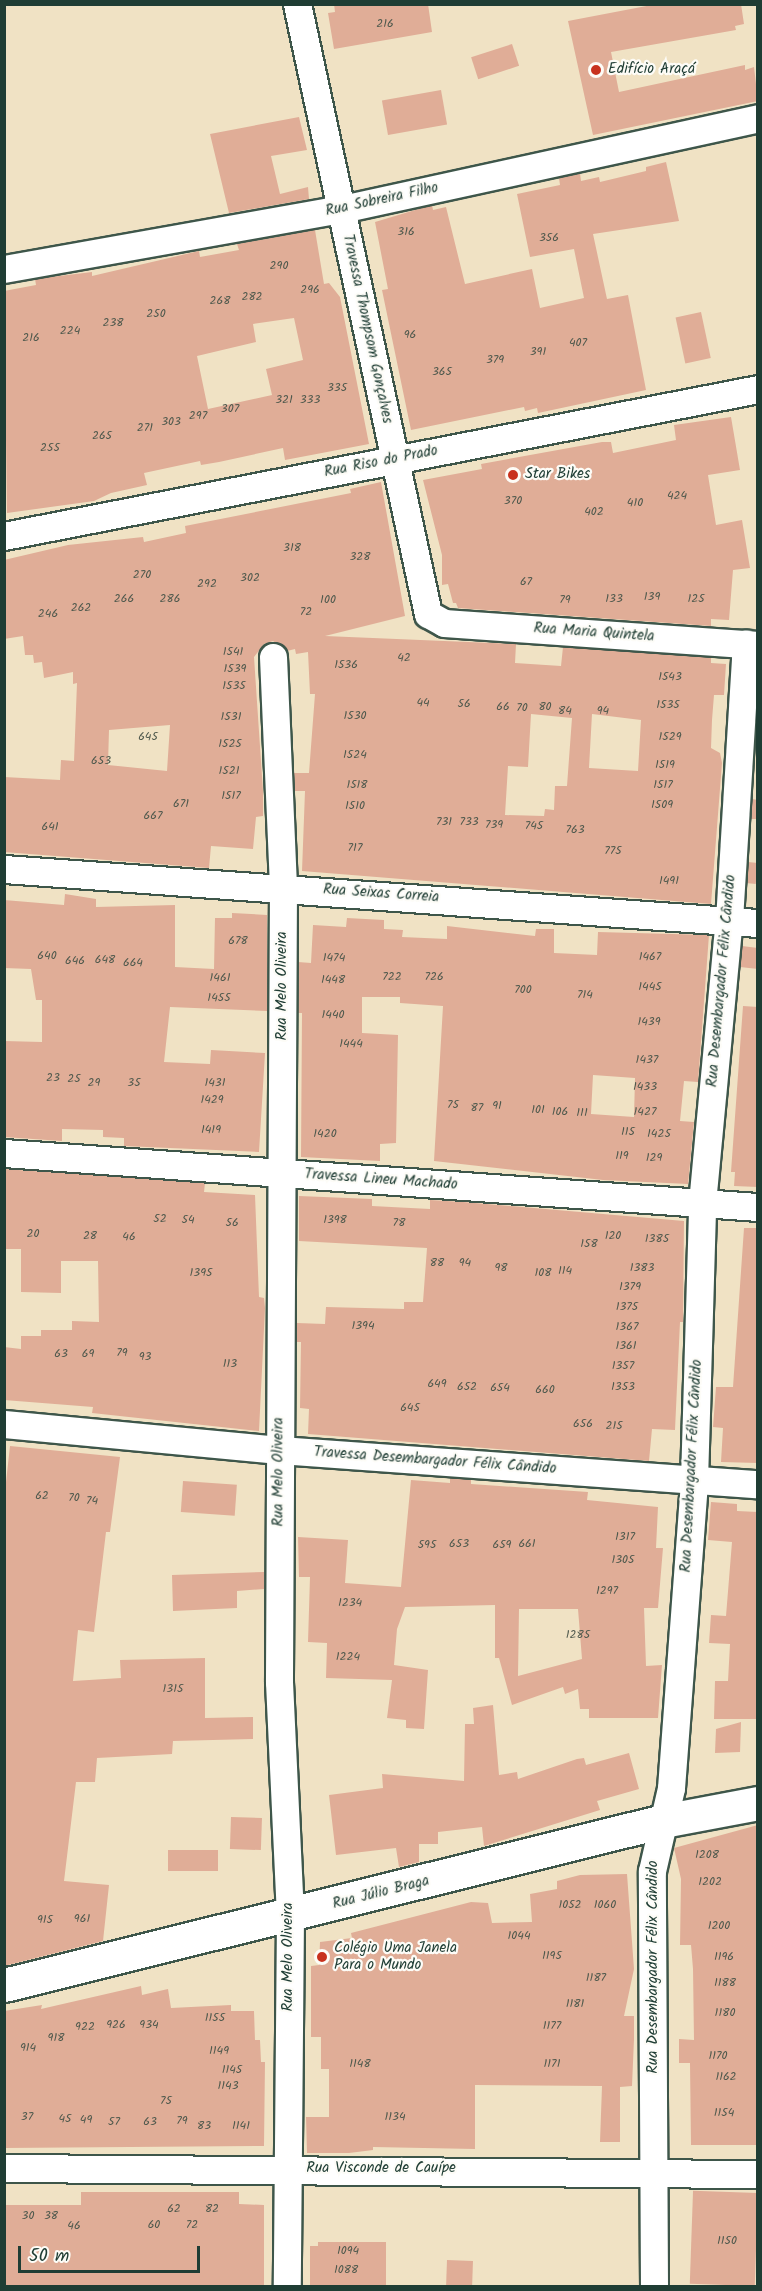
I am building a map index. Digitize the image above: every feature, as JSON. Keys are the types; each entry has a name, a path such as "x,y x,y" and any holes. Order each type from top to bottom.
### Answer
{"street":[{"name":"Travessa Thompsom Gonçalves","path":"297,4 394,459 431,618"},
{"name":"Rua Sobreira Filho","path":"4,269 342,209 758,118"},
{"name":"Rua Riso do Prado","path":"4,536 758,389"},
{"name":"Rua Maria Quintela","path":"431,618 444,623 752,644"},
{"name":"Rua Desembargador Félix Cândido","path":"654,2286 652,1871 671,1788 694,1480 702,1203 752,644"},
{"name":"Rua Melo Oliveira","path":"273,657 284,886 279,1682 290,1916 286,2286"},
{"name":"Rua Seixas Correia","path":"4,869 284,886 758,923"},
{"name":"Travessa Lineu Machado","path":"4,1153 758,1207"},
{"name":"Travessa Desembargador Félix Cândido","path":"4,1424 279,1450 758,1484"},
{"name":"Rua Júlio Braga","path":"4,1985 290,1916 663,1821 758,1803"},
{"name":"Rua Visconde de Cauípe","path":"4,2168 286,2168 758,2174"}],"building":[{"path":"334,4 428,4 432,32 334,49 328,13 335,12"},
{"name":"Edifício Araçá","path":"657,4 741,4 744,24 735,26 736,30 611,52 619,92 745,65 745,70 754,67 758,101 593,135 568,21"},
{"path":"512,44 519,66 478,79 471,57"},
{"path":"441,90 447,124 388,135 382,100"},
{"path":"299,117 307,150 271,156 280,194 308,187 309,199 229,213 210,134"},
{"path":"666,162 679,221 593,234 607,299 628,295 646,390 538,413 537,408 525,411 524,407 411,430 382,290 388,289 375,222 432,205 433,210 446,207 465,284 532,269 540,308 584,298 574,249 530,257 517,194 560,185 559,178 580,173 581,181 599,177 600,182 646,171 646,167"},
{"path":"315,230 324,284 329,283 340,297 369,444 285,460 283,448 201,465 200,461 144,473 147,485 111,493 94,501 7,513 4,291 36,285 35,279 92,272 92,276 199,251 200,257 239,250 237,244","holes":["294,318 303,360 266,369 272,395 208,409 197,356 256,342 253,324"]},
{"path":"701,312 711,358 685,363 676,317"},
{"path":"731,417 740,470 708,475 716,525 742,520 750,568 733,570 729,620 711,619 711,626 458,608 456,603 453,603 448,584 442,585 442,555 423,480 482,469 481,464 602,442 611,442 613,453 676,440 674,425"},
{"path":"381,482 405,616 325,636 516,644 515,663 561,666 563,647 711,657 711,663 726,664 724,695 714,695 712,720 711,748 720,753 722,763 711,904 302,871 305,791 295,791 294,773 309,773 315,694 310,694 308,652 296,654 295,649 287,651 273,641 264,644 254,657 263,816 256,817 253,849 211,846 209,868 4,852 4,777 60,780 61,760 74,761 77,683 73,684 73,672 44,678 42,662 34,663 33,655 25,655 23,636 4,639 4,560 68,545 143,537 144,542 186,533 185,526 351,493 350,489","holes":["531,714 572,718 567,786 555,786 554,810 545,809 544,816 505,815 508,766 528,767","592,714 641,720 638,771 589,768","170,725 167,771 108,765 109,730"]},
{"path":"752,799 758,800 758,819 751,819"},
{"path":"748,862 758,863 756,884 746,883"},
{"path":"65,894 96,899 96,907 175,905 175,967 214,969 215,918 232,918 232,913 267,915 267,1011 170,1007 164,1062 210,1064 211,1050 265,1053 259,1152 124,1146 124,1138 103,1137 103,1130 62,1129 62,1141 4,1137 4,1041 42,1042 42,1000 36,1000 31,969 4,968 4,900 64,905"},
{"path":"347,918 384,920 384,929 403,930 402,937 447,939 447,926 535,936 536,929 554,929 554,953 597,955 598,932 709,935 698,1082 684,1081 680,1121 694,1122 688,1184 603,1180 434,1161 443,1006 400,1003 400,997 362,997 362,1033 398,1035 396,1143 380,1144 380,1161 301,1157 302,1013 298,1013 298,962 311,963 313,925 346,927","holes":["593,1075 635,1078 634,1117 591,1114"]},
{"path":"742,946 758,948 758,969 740,967"},
{"path":"743,1006 758,1007 758,1187 734,1186 735,1172 731,1172"},
{"path":"4,1169 205,1183 204,1192 255,1195 259,1297 264,1298 265,1308 259,1431 92,1413 93,1407 4,1400 4,1347 21,1349 21,1336 41,1336 41,1330 72,1330 72,1321 99,1322 98,1261 61,1261 61,1293 21,1292 21,1249 4,1249"},
{"path":"299,1196 372,1199 372,1206 430,1209 430,1200 684,1221 683,1322 680,1322 675,1430 652,1429 649,1461 308,1434 309,1409 300,1408 301,1342 296,1342 297,1323 325,1324 326,1307 404,1309 404,1302 423,1302 427,1248 299,1241"},
{"path":"744,1228 758,1228 758,1463 721,1462 723,1428 713,1427 716,1387 733,1387"},
{"path":"10,1446 120,1457 110,1532 106,1532 94,1632 78,1630 73,1681 121,1678 120,1660 205,1658 205,1718 253,1717 253,1739 173,1741 172,1754 97,1758 95,1782 76,1782 64,1881 109,1885 103,1941 4,1966 4,1500"},
{"path":"450,1478 471,1479 471,1484 588,1492 587,1500 658,1507 656,1548 663,1548 658,1608 644,1608 646,1666 662,1665 658,1718 589,1718 589,1709 580,1709 578,1689 565,1694 563,1687 512,1705 499,1658 495,1658 495,1605 405,1607 397,1629 394,1665 428,1670 424,1729 406,1728 406,1720 387,1718 392,1680 326,1678 327,1643 308,1642 310,1577 299,1577 298,1537 348,1540 345,1583 401,1587 411,1480 450,1483","holes":["519,1609 578,1609 582,1659 518,1676"]},
{"path":"183,1481 237,1485 235,1516 181,1512"},
{"path":"711,1502 737,1504 737,1511 758,1512 758,1719 714,1719 715,1681 728,1681 730,1644 709,1643 711,1615 726,1616 732,1542 708,1540"},
{"path":"264,1572 264,1589 237,1591 237,1608 173,1611 172,1575"},
{"path":"493,1705 499,1775 517,1772 518,1779 577,1759 584,1758 586,1765 629,1753 639,1789 597,1801 600,1810 484,1846 482,1827 438,1832 438,1844 419,1844 419,1862 399,1867 396,1848 336,1855 329,1795 383,1788 382,1774 464,1781 465,1724 474,1724 473,1708"},
{"path":"741,1722 740,1752 715,1753 716,1729"},
{"path":"231,1817 262,1818 261,1850 230,1849"},
{"path":"758,1825 758,2145 691,2145 690,2063 679,2063 679,2039 694,2040 693,1969 691,1945 680,1945 681,1879 674,1848"},
{"path":"168,1850 218,1850 218,1871 168,1871"},
{"path":"627,1874 634,1969 624,2016 634,2016 634,2039 632,2086 620,2087 620,2142 600,2142 602,2086 475,2085 475,2149 373,2147 373,2150 349,2153 307,2153 306,2117 329,2117 329,2069 321,2069 321,2037 311,2037 311,1966 319,1965 320,1942 352,1938 351,1933 471,1902 488,1903 492,1923 532,1922 530,1894 557,1889 557,1881 580,1875"},
{"path":"141,1986 142,1995 168,1989 171,2008 231,2005 231,2011 254,2011 255,2040 260,2040 261,2062 265,2062 264,2146 4,2148 4,2011 42,2005 41,2009"},
{"path":"693,2191 758,2193 755,2286 690,2284"},
{"path":"81,2192 239,2192 239,2204 264,2205 264,2286 4,2286 4,2205 81,2205"},
{"path":"318,2242 386,2242 386,2286 310,2286 310,2246 318,2246"},
{"path":"447,2260 473,2261 472,2286 446,2286"}],"place":[{"name":"Edifício Araçá","path":"596,70"},
{"name":"Star Bikes","path":"513,475"},
{"name":"Colégio Uma Janela Para o Mundo","path":"322,1957"}]}
